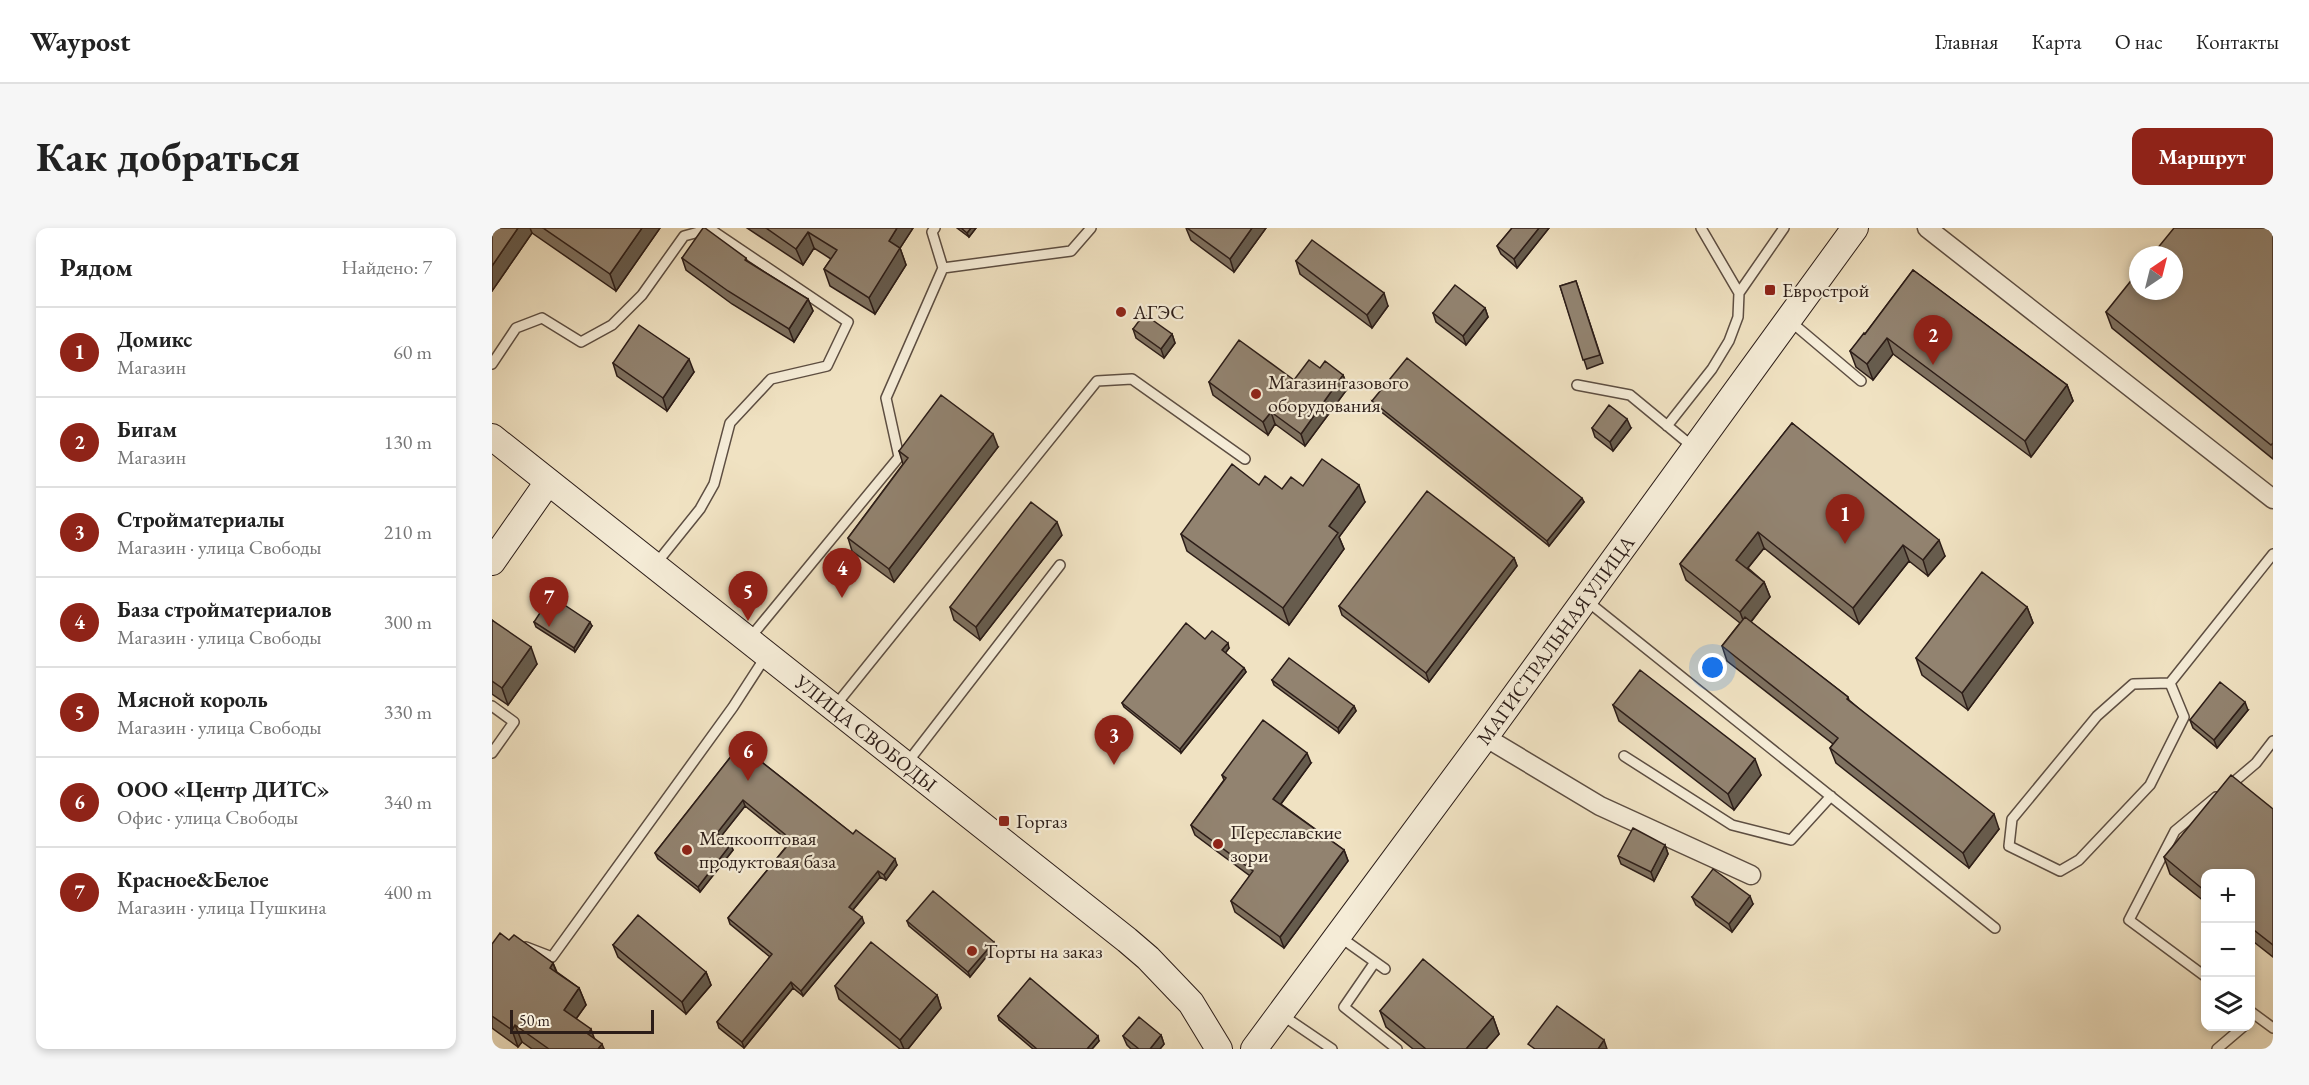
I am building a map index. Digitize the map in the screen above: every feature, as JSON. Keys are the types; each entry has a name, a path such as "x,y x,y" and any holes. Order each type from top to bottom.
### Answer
{"main road":[{"name":"МАГИСТРАЛЬНАЯ УЛИЦА","path":"1254,1049 1485,737 1855,228"},
{"name":"УЛИЦА СВОБОДЫ","path":"492,437 1148,958 1191,1003 1219,1049"},
{"path":"492,562 548,482"}],"street":[{"path":"1927,228 2273,499"},
{"path":"1485,737 1600,806 1751,875"}],"lane":[{"path":"513,942 552,957 734,707 758,648 899,457 886,398 943,268 932,232 935,228"},
{"path":"943,268 1071,251 1090,228"},
{"path":"1701,228 1739,293"},
{"path":"1667,426 1712,369 1730,341 1738,317 1739,293 1784,228"},
{"path":"492,364 516,328 542,318 581,342 612,325 642,295 684,237 710,230 848,322 827,366 771,379 730,423 714,483 700,509 654,566"},
{"path":"1789,319 1861,381"},
{"path":"833,708 1097,381 1132,379 1245,459"},
{"path":"1577,385 1630,395 1695,448"},
{"path":"2170,683 2184,717 2150,785 2079,860 2060,871 2009,846 2012,819 2097,716 2133,684 2170,683 2273,554"},
{"path":"906,765 1060,564"},
{"path":"1585,600 1995,927"},
{"path":"492,706 514,722 492,753"},
{"path":"2204,977 2129,920 2175,831 2256,763 2273,741"},
{"path":"1624,756 1732,825 1791,840 1831,796"},
{"path":"1338,936 1384,969"},
{"path":"1375,962 1344,1007 1397,1049"},
{"path":"1280,1014 1332,1049"},
{"path":"2255,1018 2273,1029"},
{"path":"2217,1049 2238,1031"}],"building":[{"path":"492,228 518,228 492,266"},
{"path":"543,228 642,228 610,274"},
{"path":"703,228 746,258 745,260 808,299 789,329 728,291 682,258"},
{"path":"766,228 897,228 889,241 900,248 869,298 824,269 837,250 808,232 796,249"},
{"path":"961,228 971,228 967,233"},
{"path":"1187,228 1252,228 1230,259"},
{"path":"1512,228 1539,228 1514,259 1497,246"},
{"path":"2174,228 2273,228 2273,443 2271,445 2106,312 2129,283 2129,300 2183,300 2183,246 2159,246"},
{"path":"1312,240 1384,293 1367,315 1296,261"},
{"path":"1913,270 2067,385 2025,441 1887,338 1867,364 1850,351"},
{"path":"1576,281 1600,355 1583,360 1560,286"},
{"path":"1455,285 1485,308 1463,336 1433,313"},
{"path":"1144,314 1172,334 1161,349 1133,329"},
{"path":"639,325 689,359 663,398 613,363"},
{"path":"1239,340 1294,380 1309,360 1320,368 1325,361 1343,375 1301,434 1271,412 1263,422 1209,382"},
{"path":"1407,358 1582,498 1547,541 1372,401"},
{"path":"941,395 993,434 889,569 848,538 908,458 899,451"},
{"path":"1609,405 1627,419 1610,442 1592,428"},
{"path":"1792,423 1939,540 1923,560 1903,545 1853,608 1758,532 1736,560 1764,582 1740,612 1680,564"},
{"path":"1322,459 1359,485 1329,526 1338,533 1283,608 1181,534 1232,464 1259,485 1265,476 1282,489 1291,477 1303,486"},
{"path":"1427,491 1514,558 1426,673 1339,606"},
{"path":"1031,502 1057,522 976,627 950,607"},
{"path":"1982,572 2027,607 1962,693 1916,658"},
{"path":"551,596 590,622 574,648 534,622"},
{"path":"1745,617 1994,814 1963,853 1830,748 1838,738 1722,646"},
{"path":"492,620 531,647 502,688 492,681"},
{"path":"1186,623 1205,639 1212,631 1228,643 1222,650 1244,668 1180,749 1122,703"},
{"path":"1289,658 1354,706 1338,728 1272,680"},
{"path":"1640,670 1755,759 1728,794 1613,705"},
{"path":"2220,682 2245,702 2214,740 2190,720"},
{"path":"1263,720 1307,753 1273,799 1344,850 1280,937 1231,901 1253,871 1191,825 1226,778 1222,775"},
{"path":"740,745 853,834 856,830 895,859 884,875 878,871 849,907 862,917 801,991 791,982 742,1042 717,1022 772,954 728,918 792,840 743,800 717,833 731,844 698,887 655,853"},
{"path":"2231,775 2273,809 2273,945 2255,931 2255,869 2201,869 2201,888 2164,857"},
{"path":"1633,828 1665,845 1651,872 1618,856"},
{"path":"1713,869 1750,896 1729,924 1692,897"},
{"path":"933,891 994,942 968,972 907,921"},
{"path":"638,915 706,972 682,1002 613,945"},
{"path":"500,933 509,940 514,935 553,963 550,968 579,988 564,1010 591,1029 588,1034 602,1044 598,1049 549,1049 515,1025 512,1030 492,1016 492,944"},
{"path":"871,942 937,995 900,1040 835,986"},
{"path":"1423,959 1493,1017 1466,1049 1426,1049 1380,1011"},
{"path":"1030,978 1098,1036 1087,1049 1037,1049 998,1016"},
{"path":"1557,1006 1604,1040 1598,1049 1535,1049 1528,1044"},
{"path":"1139,1017 1161,1035 1150,1049 1139,1049 1123,1036"}],"place":[{"name":"Еврострой","path":"1770,290"},
{"name":"АГЭС","path":"1121,312"},
{"name":"Бигам","path":"1933,365"},
{"name":"Магазин газового оборудования","path":"1256,394"},
{"name":"Домикс","path":"1845,544"},
{"name":"База стройматериалов","path":"842,598"},
{"name":"Мясной король","path":"748,621"},
{"name":"Красное&Белое","path":"549,627"},
{"name":"Стройматериалы","path":"1114,765"},
{"name":"ООО «Центр ДИТС»","path":"748,781"},
{"name":"Горгаз","path":"1004,821"},
{"name":"Переславские зори","path":"1218,844"},
{"name":"Мелкооптовая продуктовая база","path":"687,850"},
{"name":"Торты на заказ","path":"972,951"}]}
